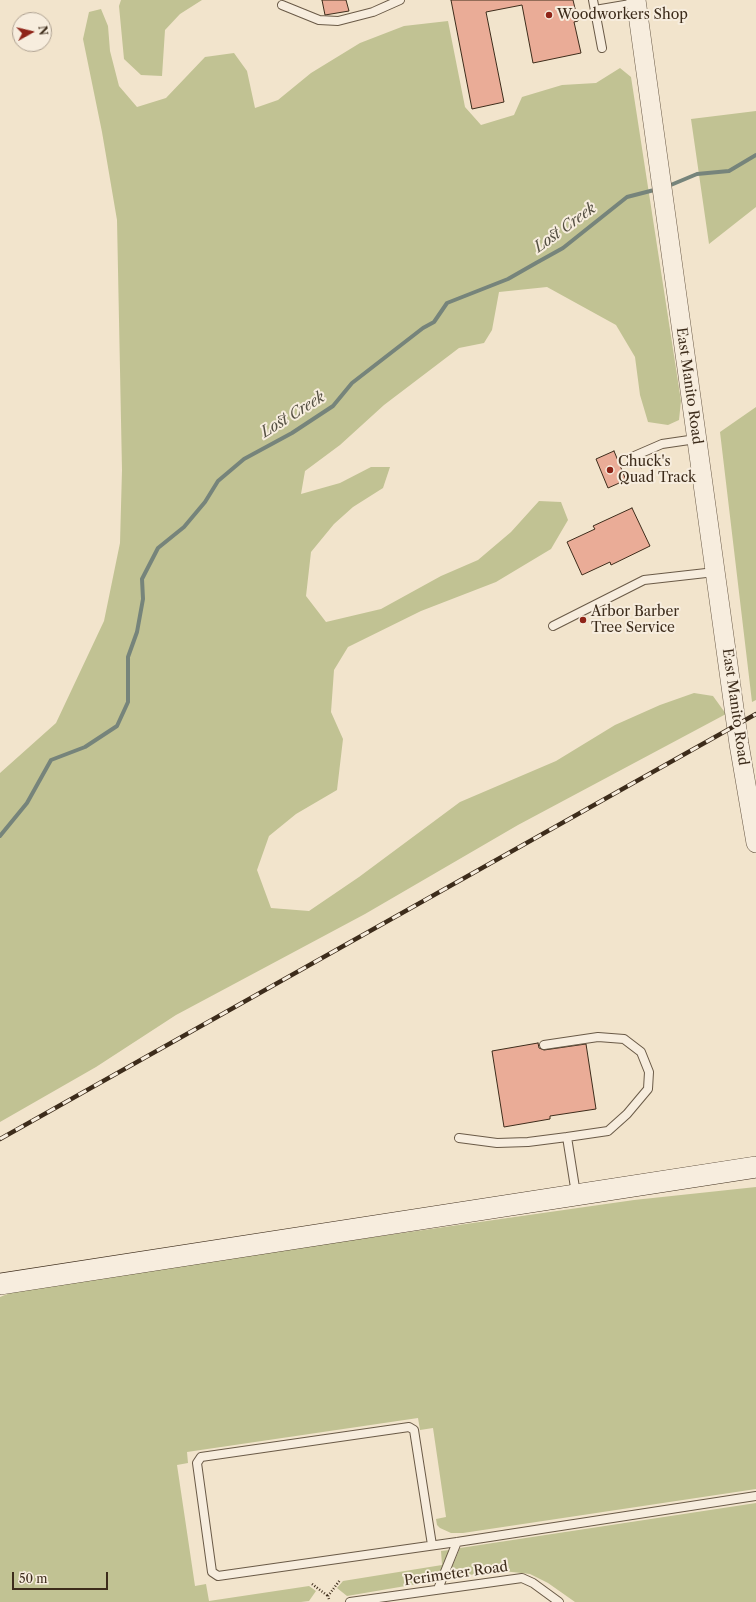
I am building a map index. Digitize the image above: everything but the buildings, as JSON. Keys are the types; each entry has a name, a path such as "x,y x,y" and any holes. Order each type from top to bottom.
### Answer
{"main road":[{"path":"707,1175 744,1160 756,1151"},
{"path":"0,1284 756,1167"}],"street":[{"name":"East Manito Road","path":"636,1 667,234 716,572 739,744 756,843"}],"lane":[{"path":"282,5 319,20 338,21 374,12 400,0"},
{"path":"593,0 602,48"},
{"path":"595,10 636,1"},
{"path":"632,457 662,444 696,439"},
{"path":"553,626 644,580 716,572"},
{"path":"459,1138 497,1143 528,1142 608,1131 627,1114 648,1089 649,1072 641,1052 624,1039 598,1037 544,1045"},
{"path":"567,1136 576,1195"},
{"path":"432,1545 414,1430 409,1427 216,1454 201,1457 197,1463 212,1572 218,1576 457,1542 756,1496"},
{"path":"438,1589 457,1542"},
{"name":"Perimeter Road","path":"350,1602 522,1578 533,1583 559,1602"}],"path":[{"path":"312,1584 328,1597 340,1580"}],"green space":[{"path":"121,0 202,0 180,14 165,30 162,76 141,75 124,59 119,6"},
{"path":"101,9 108,26 110,51 119,86 137,107 166,98 205,57 234,53 247,71 255,108 278,100 311,73 360,43 404,26 448,21 465,107 481,125 514,115 522,97 562,85 596,83 620,68 631,77 681,401 679,420 668,425 648,422 640,395 635,357 616,325 547,287 499,292 492,330 484,343 459,348 384,405 340,445 305,471 301,494 340,483 371,467 390,467 383,488 353,507 334,524 311,552 306,596 326,622 381,609 441,576 478,560 511,532 539,501 561,502 568,520 551,549 496,582 421,611 348,647 334,670 331,712 343,739 337,790 296,814 269,836 257,870 271,908 309,911 359,877 460,802 556,761 615,725 660,705 694,693 713,696 726,714 518,825 365,914 176,1015 96,1067 0,1122 0,773 56,723 104,621 120,543 122,470 117,220 102,132 83,39 89,12"},
{"path":"756,111 756,207 709,244 691,119"},
{"path":"756,407 756,700 752,702 720,432"},
{"path":"756,1187 756,1489 463,1533 451,1533 437,1525 436,1519 446,1517 433,1428 420,1430 418,1418 187,1452 188,1463 177,1465 195,1586 206,1584 209,1601 309,1586 316,1591 309,1601 0,1602 0,1297 15,1291 66,1281 634,1200"},
{"path":"756,1503 756,1602 575,1602 548,1583 530,1574 503,1571 452,1577 449,1574 460,1548"},
{"path":"449,1550 440,1575 429,1582 347,1596 337,1588 343,1581 442,1565 441,1551"}],"waterway":[{"name":"Lost Creek","path":"666,187 697,174 729,171 756,155"},
{"name":"Lost Creek","path":"0,836 27,803 51,760 85,747 117,726 128,702 128,657 137,632 143,599 142,579 158,548 184,527 205,502 218,481 244,459 292,433 333,406 352,383 423,328 434,322 447,303 508,279 563,248 627,197 658,189"}],"railway":[{"path":"0,1139 756,714"}],"place":[{"name":"Woodworkers Shop","path":"549,15"},
{"name":"Chuck's Quad Track","path":"610,470"},
{"name":"Arbor Barber Tree Service","path":"583,620"}]}
